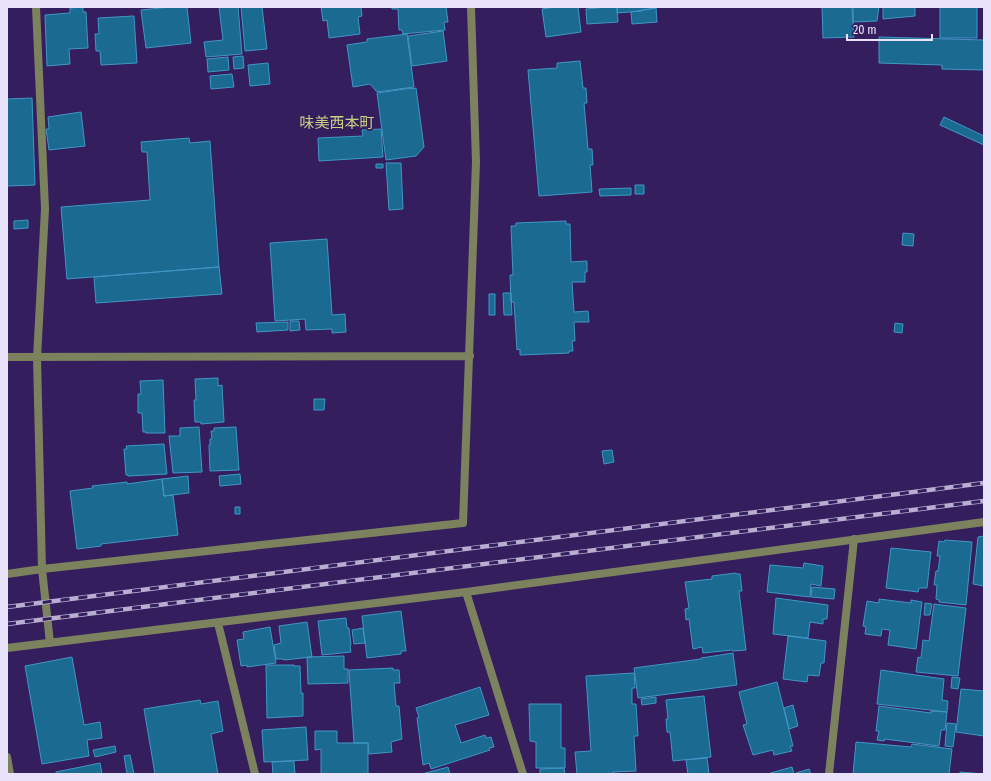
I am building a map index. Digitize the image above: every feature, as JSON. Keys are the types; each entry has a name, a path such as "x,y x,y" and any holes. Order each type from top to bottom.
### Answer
{"street":[{"path":"36,7 45,209 37,358 42,568 50,643"},
{"path":"7,574 42,568 463,523 476,162 471,7"},
{"path":"7,357 470,356"},
{"path":"7,648 466,592 984,522"},
{"path":"828,774 854,539"},
{"path":"466,592 523,774"},
{"path":"218,623 255,774"},
{"path":"7,757 10,774"}],"building":[{"path":"83,7 83,12 86,12 88,48 69,49 70,64 47,66 45,15 70,13 70,8"},
{"path":"187,7 191,43 146,48 141,10"},
{"path":"219,7 238,7 242,54 206,57 204,42 223,40"},
{"path":"241,7 262,7 267,49 245,51"},
{"path":"321,7 361,7 362,16 358,17 360,34 329,38 327,20 323,21"},
{"path":"392,7 446,7 448,22 444,22 445,30 403,34 402,30 399,30 398,9 392,9"},
{"path":"556,7 578,7 581,32 546,37 542,9"},
{"path":"617,7 618,22 587,24 586,9"},
{"path":"617,7 657,7 657,8 617,13"},
{"path":"822,7 852,7 854,37 823,38"},
{"path":"853,7 879,7 877,21 853,22"},
{"path":"883,7 915,7 915,16 883,19"},
{"path":"940,7 977,7 977,38 940,38"},
{"path":"656,8 657,22 632,24 631,12"},
{"path":"134,16 137,63 101,65 100,51 96,51 95,34 99,34 98,18"},
{"path":"443,31 447,61 412,66 408,36"},
{"path":"407,34 414,87 377,92 370,84 353,87 347,45 367,42 367,39"},
{"path":"879,37 984,40 984,70 942,69 942,65 879,63"},
{"path":"243,56 244,68 234,69 233,57"},
{"path":"228,57 229,70 208,72 207,59"},
{"path":"580,61 583,88 586,88 587,103 584,103 588,149 592,149 593,165 590,165 592,192 539,196 528,70 557,68 557,63"},
{"path":"268,63 270,84 250,86 248,65"},
{"path":"232,74 234,87 211,89 210,76"},
{"path":"416,88 424,147 416,156 386,160 377,93"},
{"path":"32,98 35,185 7,186 7,99"},
{"path":"81,112 85,146 49,150 46,129 49,129 48,117"},
{"path":"944,117 984,136 984,145 940,125"},
{"path":"381,129 383,157 319,161 318,138 363,136 362,130"},
{"path":"189,138 190,143 210,141 219,267 67,279 61,207 150,200 147,152 142,152 141,142"},
{"path":"386,163 401,163 403,209 389,210"},
{"path":"376,164 383,164 383,168 376,168"},
{"path":"635,185 644,185 644,194 635,194"},
{"path":"631,188 631,195 600,196 599,189"},
{"path":"28,220 28,228 14,229 14,221"},
{"path":"566,221 566,224 570,224 571,262 587,261 585,282 572,282 574,312 588,311 589,322 574,322 575,341 572,341 573,351 569,351 569,353 520,355 520,349 517,350 514,302 511,302 510,275 513,275 511,226 516,226 516,223"},
{"path":"903,233 914,234 913,246 902,245"},
{"path":"327,239 332,315 345,314 346,332 332,333 332,329 306,330 305,319 275,321 270,243"},
{"path":"219,267 222,294 96,303 94,277"},
{"path":"503,293 511,293 512,315 504,315"},
{"path":"489,294 495,294 495,315 489,315"},
{"path":"290,321 299,321 300,330 290,331"},
{"path":"288,322 288,330 257,332 256,323"},
{"path":"895,323 903,324 902,333 894,332"},
{"path":"218,378 218,386 222,385 224,422 201,424 201,422 195,422 195,379"},
{"path":"163,380 165,433 143,432 142,413 138,413 138,394 141,394 140,381"},
{"path":"314,399 325,399 324,410 314,410"},
{"path":"199,427 202,472 173,473 169,436 180,436 180,428"},
{"path":"236,427 239,470 210,471 209,445 210,439 212,439 211,431 214,431 214,428"},
{"path":"164,444 167,474 126,475 124,449 127,449 126,446"},
{"path":"612,450 614,462 604,464 602,451"},
{"path":"240,474 241,484 220,486 219,476"},
{"path":"188,476 189,493 164,496 162,479"},
{"path":"162,479 164,496 173,495 178,535 101,544 101,546 77,549 70,491 93,488 92,486 127,482 127,484"},
{"path":"235,507 240,507 240,514 235,514"},
{"path":"984,536 984,586 973,584 978,537"},
{"path":"945,540 972,542 966,605 939,602 939,600 936,599 937,585 934,585 940,556 937,556 939,541 944,542"},
{"path":"891,548 931,552 927,588 919,588 918,592 886,588"},
{"path":"804,563 823,566 821,586 811,584 810,597 767,592 770,565 803,568"},
{"path":"736,573 740,574 742,591 739,591 746,650 703,653 702,647 693,649 689,619 686,620 685,609 689,608 685,582 712,579 712,576"},
{"path":"812,587 835,589 834,599 811,597"},
{"path":"776,598 828,605 827,619 823,619 823,624 810,622 808,638 773,634"},
{"path":"879,599 911,603 911,600 922,602 916,649 888,645 890,630 882,629 881,636 865,634 866,627 863,626 867,601 879,603"},
{"path":"925,603 932,604 930,615 924,615"},
{"path":"934,604 966,608 958,676 916,672 918,657 921,658 923,640 929,641"},
{"path":"401,611 406,651 401,651 401,654 367,658 362,616"},
{"path":"346,618 347,628 349,628 351,652 322,655 318,621"},
{"path":"307,622 312,657 284,660 276,659 274,645 281,643 279,626"},
{"path":"270,627 276,663 247,667 247,665 241,666 237,640 244,639 243,632"},
{"path":"363,628 365,643 354,644 352,630"},
{"path":"788,636 826,641 824,663 821,663 819,676 808,675 807,682 783,679"},
{"path":"733,653 737,685 638,698 634,668"},
{"path":"344,656 344,669 348,669 348,683 308,684 307,657"},
{"path":"72,657 84,725 100,722 102,738 87,740 89,756 42,764 25,666"},
{"path":"266,665 300,666 301,693 303,693 303,716 267,718"},
{"path":"393,668 393,670 399,670 400,683 394,683 396,706 399,706 402,739 391,742 392,752 369,754 368,743 354,743 349,670"},
{"path":"881,670 944,679 942,700 948,701 947,712 877,704"},
{"path":"634,673 635,688 632,688 632,704 636,704 638,736 634,736 636,771 613,772 613,774 577,774 575,752 591,751 586,676"},
{"path":"952,677 960,678 958,689 951,688"},
{"path":"777,682 793,746 790,746 792,751 774,755 773,750 753,755 743,725 747,724 739,692"},
{"path":"480,687 489,715 455,725 461,743 485,735 486,738 491,737 494,747 489,748 490,750 431,769 429,763 423,765 417,718 419,717 416,708"},
{"path":"961,689 984,691 984,736 956,732"},
{"path":"704,696 711,757 673,761 670,732 667,732 666,719 668,719 666,700"},
{"path":"656,697 656,703 642,705 641,699"},
{"path":"200,700 201,704 218,701 223,731 211,734 218,774 155,774 144,709"},
{"path":"529,704 561,704 561,748 565,748 565,768 536,768 536,742 530,741"},
{"path":"793,705 798,726 789,729 784,708"},
{"path":"879,706 931,713 931,711 947,712 945,730 941,730 939,746 885,739 884,741 877,740 879,731 876,731"},
{"path":"947,723 956,724 953,747 945,746"},
{"path":"306,727 308,760 264,762 262,730"},
{"path":"315,731 337,731 337,743 368,743 368,774 321,774 321,749 315,750"},
{"path":"856,742 911,747 912,744 952,749 949,774 853,774"},
{"path":"115,746 116,752 95,757 93,750"},
{"path":"130,755 134,774 127,774 124,756"},
{"path":"707,758 709,774 688,774 686,760"},
{"path":"294,761 295,774 273,774 272,762"},
{"path":"100,763 102,774 56,774 56,772"},
{"path":"448,767 450,774 422,774"},
{"path":"792,767 794,774 767,774"},
{"path":"564,768 565,774 540,774 540,769"},
{"path":"809,769 811,774 796,774 796,773"},
{"path":"960,772 983,774 960,774"}],"railway":[{"path":"7,607 984,483"},
{"path":"7,624 984,501"}],"district":[{"name":"味美西本町","path":"337,123"}]}
